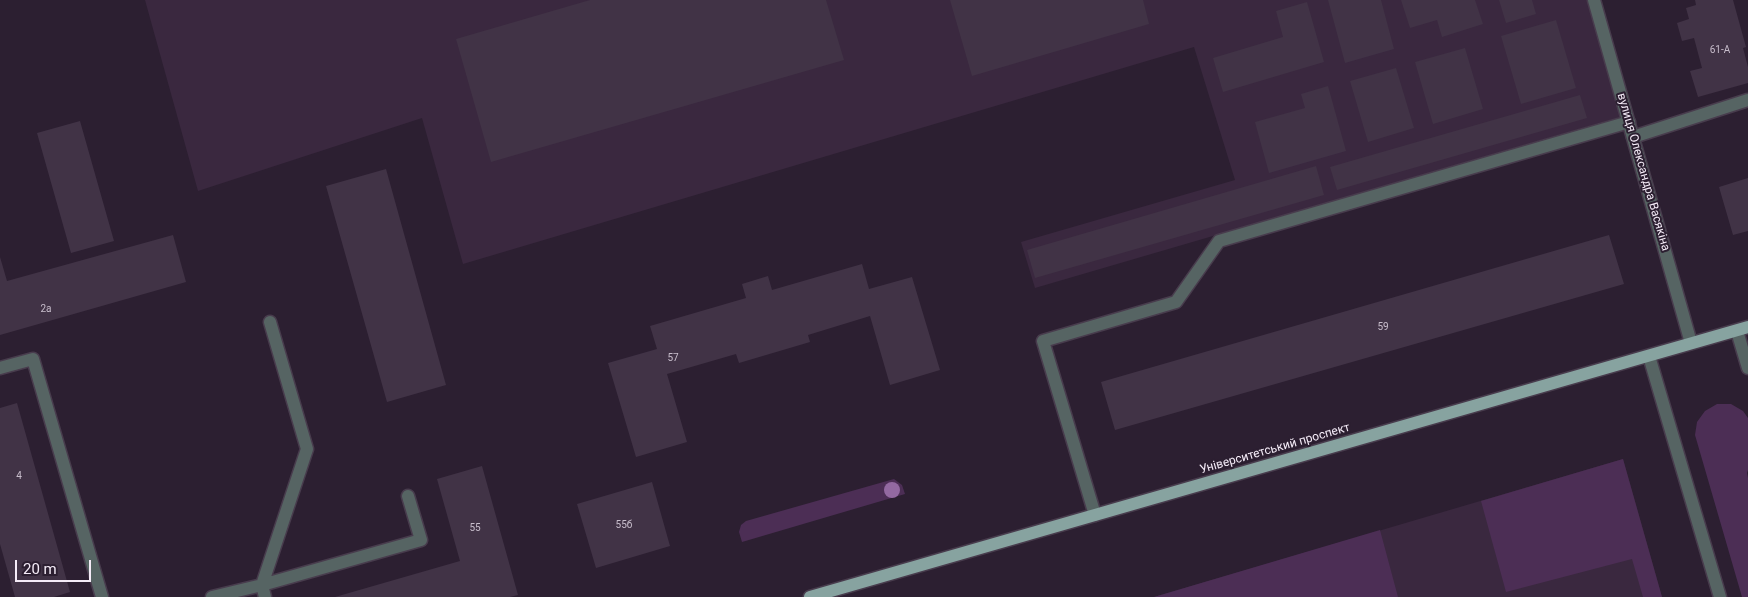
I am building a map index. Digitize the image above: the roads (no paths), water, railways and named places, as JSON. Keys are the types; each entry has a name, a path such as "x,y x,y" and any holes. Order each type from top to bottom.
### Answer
{"main road":[{"name":"Університетський проспект","path":"810,597 1742,329"}],"street":[{"name":"вулиця Олександра Васякіна","path":"1594,0 1691,343"},
{"path":"1633,137 1748,100"},
{"path":"1095,515 1043,340 1176,302 1219,241 1629,122"},
{"path":"264,591 307,449 270,322"},
{"path":"1742,329 1748,368"},
{"path":"1649,356 1720,597"},
{"path":"0,368 33,359 102,597"},
{"path":"212,597 264,591 421,540 408,496"}]}
